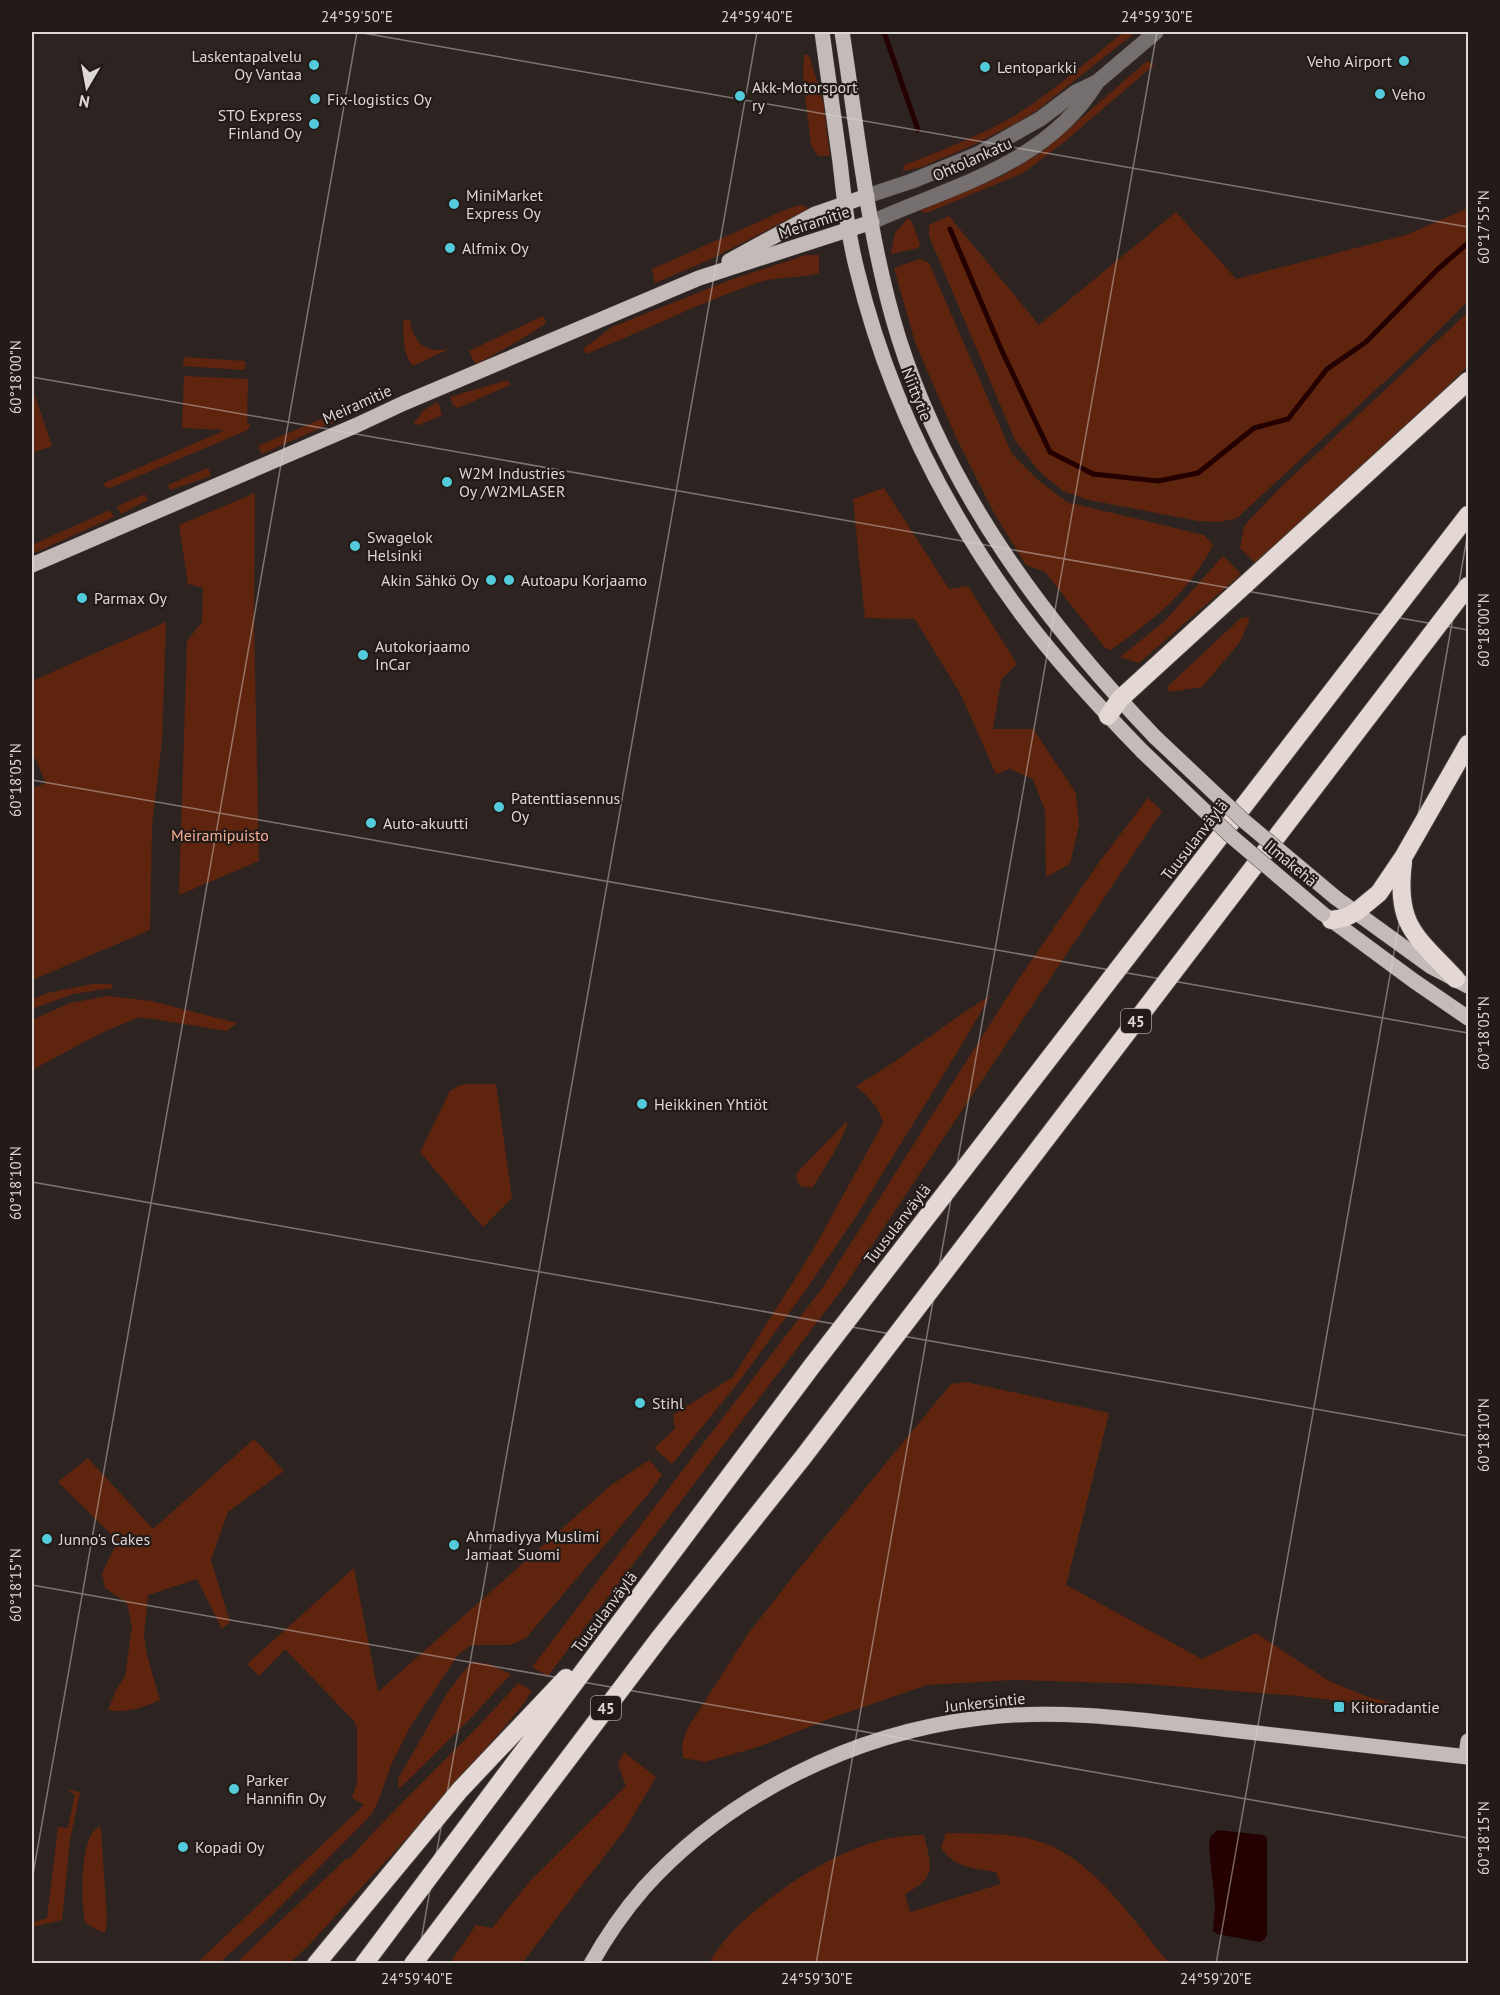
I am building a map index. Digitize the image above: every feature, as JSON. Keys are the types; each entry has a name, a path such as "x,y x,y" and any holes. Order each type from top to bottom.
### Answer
{"highway":[{"path":"1108,716 1120,699 1468,381"},
{"name":"Tuusulanväylä","path":"364,1964 812,1366 1468,515"},
{"name":"45","path":"413,1964 1468,586"},
{"path":"1327,917 1344,918 1356,912 1379,893 1404,856 1468,744"},
{"path":"1404,856 1400,885 1402,908 1412,929 1424,946 1462,982"},
{"path":"317,1961 460,1790 631,1609"}],"main road":[{"name":"Niittytie","path":"822,32 856,269 876,340 901,408 927,463 980,553 1020,612 1063,666 1108,716"},
{"name":"Niittytie","path":"842,32 879,263 900,340 944,452 999,546 1035,598 1120,699"},
{"name":"Meiramitie","path":"699,278 815,214 867,196"},
{"name":"Meiramitie","path":"32,565 699,278 872,222"},
{"name":"Ilmakehä","path":"1120,699 1155,737 1243,820 1336,898 1430,966 1462,982"},
{"name":"Ilmakehä","path":"1108,716 1231,836 1327,917 1468,1018"},
{"name":"Junkersintie","path":"591,1964 607,1937 644,1888 696,1839 731,1813 793,1775 849,1750 917,1729 980,1718 1041,1715 1118,1717 1468,1751"}],"street":[{"name":"Ohtolankatu","path":"867,196 912,181 978,154 1040,118 1076,92 1097,82 1156,32"},
{"name":"Ohtolankatu","path":"872,222 1000,169 1026,154 1051,135 1085,102 1097,82"}],"green space":[{"path":"1124,32 1136,32 1036,111 969,147 919,168 903,171 904,165 974,137 1014,116"},
{"path":"804,55 809,55 823,101 830,156 818,156 811,145 803,77"},
{"path":"1147,61 1154,65 1064,142 1023,173 929,212 920,211 930,204 1002,176 1042,152"},
{"path":"801,205 808,209 709,260 655,283 652,269"},
{"path":"1468,208 1468,301 1423,346 1237,518 1219,522 1198,521 1089,500 1063,491 1039,471 1015,440 929,236 929,225 949,216 1039,325 1176,212 1236,279 1406,235"},
{"path":"908,218 912,222 920,244 918,248 891,254 895,233"},
{"path":"806,255 819,255 819,273 760,282 716,298 586,354 583,349 612,327 730,280"},
{"path":"920,259 929,263 1012,454 1039,481 1067,502 1204,535 1213,545 1193,578 1169,604 1111,650 1105,648 1045,572 1026,565 994,513 955,435 915,342 894,268"},
{"path":"1468,312 1468,366 1377,455 1255,563 1240,548 1244,526 1280,488"},
{"path":"543,316 546,323 475,364 469,351"},
{"path":"403,320 410,320 414,335 423,346 435,350 451,348 413,366 405,350"},
{"path":"184,357 245,361 245,370 183,366"},
{"path":"184,376 248,379 247,421 250,425 248,430 110,488 105,487 104,483 225,430 182,428"},
{"path":"508,380 510,385 458,408 453,405 450,397"},
{"path":"32,388 52,446 32,453"},
{"path":"438,402 442,415 419,425 413,424 424,410"},
{"path":"337,412 345,417 262,454 258,446"},
{"path":"208,468 211,476 170,490 168,485"},
{"path":"884,488 949,589 968,586 1017,664 1001,680 993,729 1033,729 1076,793 1079,825 1070,864 1046,877 1045,810 1033,779 1010,769 996,774 961,695 915,619 865,618 853,499"},
{"name":"Meiramipuisto","path":"255,493 254,624 259,861 179,895 187,641 202,622 203,588 188,584 179,525"},
{"path":"145,494 148,500 121,514 117,506"},
{"path":"110,510 114,517 32,554 32,545"},
{"path":"1223,556 1241,574 1139,663 1120,657 1165,621"},
{"path":"1248,617 1249,621 1240,642 1202,687 1169,692 1167,687 1241,618"},
{"path":"166,622 162,741 152,825 150,930 32,980 32,789 46,783 32,751 32,681"},
{"path":"1148,798 1162,811 846,1284 548,1676 532,1667 823,1287 1018,980 1100,861"},
{"path":"92,984 112,984 112,988 73,994 32,1009 32,999 48,993"},
{"path":"108,996 151,1001 237,1023 227,1031 140,1017 101,1033 32,1070 32,1020 70,1003"},
{"path":"990,996 855,1218 737,1384 672,1464 654,1448 675,1429 673,1415 733,1377 813,1250 883,1123 876,1107 856,1086"},
{"path":"468,1084 496,1084 512,1198 483,1227 420,1152 450,1091"},
{"path":"847,1121 838,1144 812,1188 800,1186 796,1174"},
{"path":"966,1382 1109,1413 1066,1585 1202,1659 1256,1633 1329,1681 1368,1697 1429,1712 1298,1696 1147,1684 1012,1680 927,1685 834,1717 758,1747 705,1762 683,1758 682,1745 687,1729 748,1634 951,1384"},
{"path":"254,1439 284,1471 228,1512 211,1560 230,1622 222,1629 197,1579 148,1595 144,1636 160,1700 135,1709 108,1710 125,1676 132,1627 127,1603 105,1588 102,1573 118,1541 58,1482 88,1458 153,1529"},
{"path":"649,1460 662,1475 526,1638 510,1645 471,1645 458,1655 410,1727 392,1763 371,1815 270,1917 219,1963 197,1963 364,1805 352,1798 357,1783 357,1728 354,1721 285,1649 259,1676 247,1664 354,1568 378,1692 610,1486"},
{"path":"471,1662 488,1664 511,1674 470,1719 399,1789 398,1779 447,1693"},
{"path":"518,1683 532,1691 522,1706 449,1792 308,1946 290,1963 235,1964 347,1858 348,1860"},
{"path":"624,1752 656,1777 626,1828 522,1963 450,1963 476,1925 492,1928 531,1880 626,1786 618,1764"},
{"path":"70,1790 80,1792 70,1840 62,1920 32,1927 32,1923 47,1918 58,1827 68,1828 75,1794 69,1792"},
{"path":"99,1826 107,1919 105,1933 85,1922 83,1902 83,1867 87,1846"},
{"path":"946,1833 1018,1837 1041,1842 1061,1851 1096,1877 1169,1963 708,1963 730,1934 770,1898 819,1866 871,1843 898,1837 924,1835 930,1870 923,1882 905,1894 910,1912 1001,1884 996,1872 959,1864 947,1855 941,1848"}],"shaded area":[{"path":"1217,1830 1264,1835 1267,1838 1267,1934 1260,1942 1217,1934 1213,1931 1215,1906 1209,1846 1210,1837"}],"waterway":[{"path":"884,32 918,130"},
{"path":"950,229 1001,349 1050,452 1093,474 1158,481 1198,473 1254,428 1288,419 1327,369 1366,342 1438,269 1468,243"}],"place":[{"name":"Veho Airport","path":"1404,61"},
{"name":"Laskentapalvelu Oy Vantaa","path":"314,65"},
{"name":"Lentoparkki","path":"985,67"},
{"name":"Veho","path":"1380,94"},
{"name":"Akk-Motorsport ry","path":"740,96"},
{"name":"Fix-logistics Oy","path":"315,99"},
{"name":"STO Express Finland Oy","path":"314,124"},
{"name":"MiniMarket Express Oy","path":"454,204"},
{"name":"Alfmix Oy","path":"450,248"},
{"name":"W2M Industries Oy /W2MLASER","path":"447,482"},
{"name":"Swagelok Helsinki","path":"355,546"},
{"name":"Akin Sähkö Oy","path":"491,580"},
{"name":"Autoapu Korjaamo","path":"509,580"},
{"name":"Parmax Oy","path":"82,598"},
{"name":"Autokorjaamo InCar","path":"363,655"},
{"name":"Patenttiasennus Oy","path":"499,807"},
{"name":"Auto-akuutti","path":"371,823"},
{"name":"Heikkinen Yhtiöt","path":"642,1104"},
{"name":"Stihl","path":"640,1403"},
{"name":"Junno's Cakes","path":"47,1539"},
{"name":"Ahmadiyya Muslimi Jamaat Suomi","path":"454,1545"},
{"name":"Kiitoradantie","path":"1339,1707"},
{"name":"Parker Hannifin Oy","path":"234,1789"},
{"name":"Kopadi Oy","path":"183,1847"}]}
